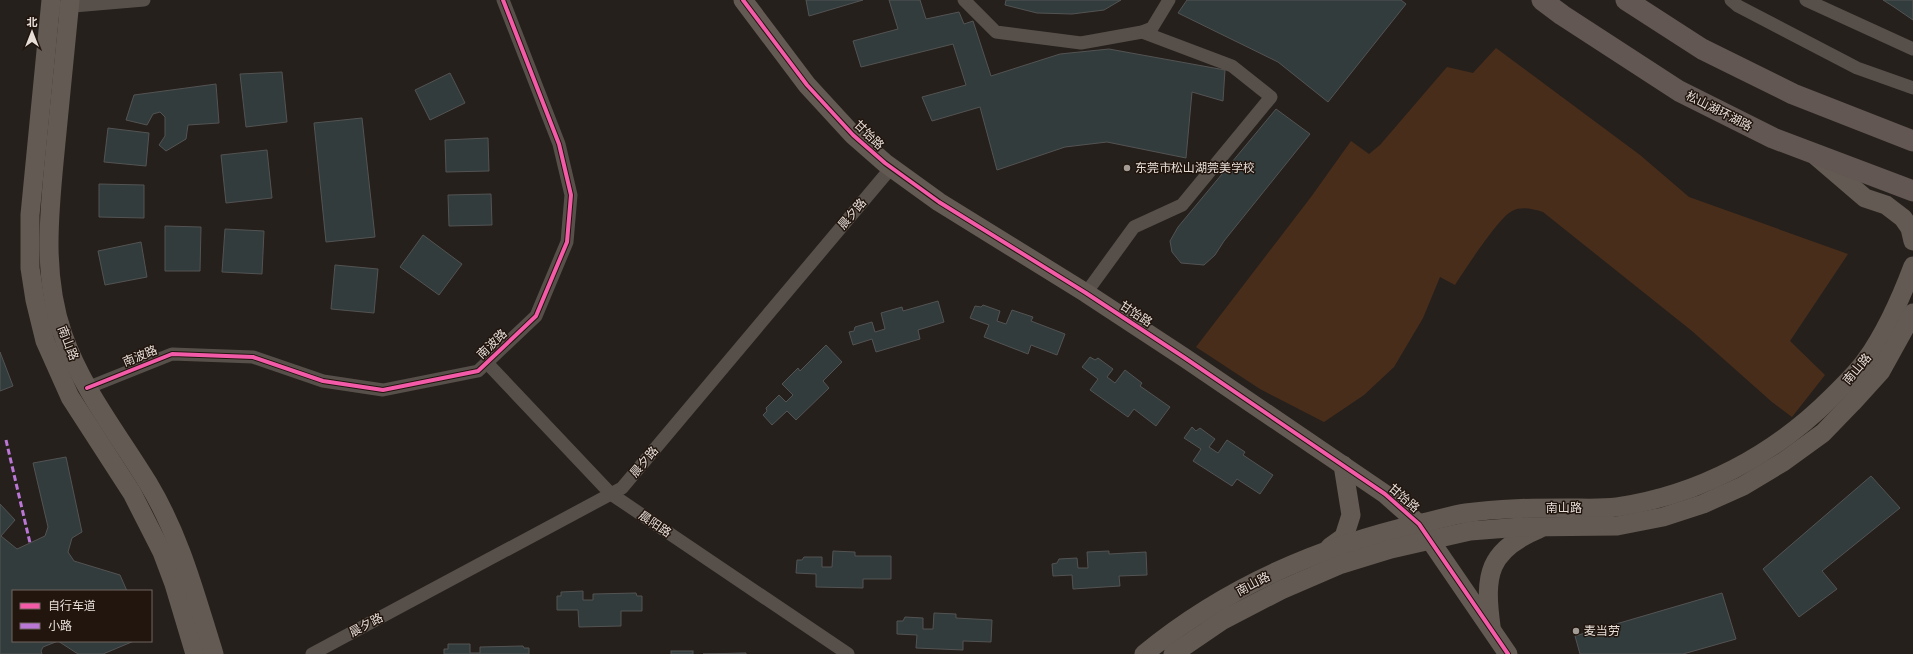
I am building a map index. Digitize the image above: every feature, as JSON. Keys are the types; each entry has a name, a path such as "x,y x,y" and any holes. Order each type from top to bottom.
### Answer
{"main road":[{"name":"甘饴路","path":"743,0 807,85 853,135 891,168 940,202 1086,293 1385,494 1419,524 1508,654"},
{"name":"松山湖环湖路","path":"1542,0 1562,15 1679,91 1773,138 1913,191"},
{"path":"1626,0 1702,49 1793,94 1913,141"},
{"name":"南山路","path":"51,3 30,215 30,268 35,300 45,341 70,397 132,493 162,552 174,584 195,654"},
{"name":"南山路","path":"69,4 49,216 49,266 53,296 63,335 87,388 148,483 179,545 192,578 214,654"},
{"path":"1813,154 1865,198 1886,205 1903,218 1910,228 1913,241"},
{"name":"南山路","path":"1144,654 1170,633 1214,604 1273,573 1324,552 1386,531 1467,513 1513,509 1615,507 1658,499 1684,491 1735,470 1773,447 1810,419 1866,360 1906,285 1913,266"},
{"name":"南山路","path":"1173,654 1223,620 1281,590 1339,565 1391,549 1470,532 1521,527 1617,526 1655,518 1703,504 1743,486 1783,462 1823,433 1881,372 1913,313"},
{"path":"1324,552 1344,537 1351,515 1343,465"},
{"path":"1492,631 1487,598 1490,574 1502,551 1524,536 1545,527"}],"street":[{"path":"51,3 69,4 144,0"},
{"name":"南波路","path":"87,388 172,354 253,357 323,381 383,390 478,371 487,363 536,316 567,242 571,195 559,144 503,0"},
{"path":"964,0 996,32 1081,43 1142,32 1152,28 1169,0"},
{"path":"1806,0 1913,49"},
{"path":"1737,2 1857,68 1913,88"},
{"path":"1086,293 1134,227 1182,205 1271,96 1232,66 1142,32"},
{"name":"晨夕路","path":"312,654 622,488 891,168"},
{"name":"晨阳路","path":"487,363 611,494 848,654"}],"shaded area":[{"path":"1496,48 1640,155 1689,197 1848,254 1790,341 1825,375 1792,417 1772,402 1692,331 1543,212 1527,208 1516,209 1506,215 1482,245 1455,285 1440,277 1423,318 1394,367 1364,395 1324,422 1260,389 1196,347 1311,197 1351,141 1369,154 1380,145 1447,67 1473,73"}],"building":[{"path":"806,0 863,0 809,16"},
{"path":"889,0 920,0 926,19 959,12 964,24 973,21 991,76 1060,54 1109,49 1225,70 1223,101 1192,92 1186,158 1107,142 1065,147 997,170 980,107 932,121 922,97 966,85 953,44 861,67 853,41 898,29"},
{"path":"1006,0 1121,0 1104,10 1072,14 1037,13 1005,5"},
{"path":"1187,0 1401,0 1406,4 1328,102 1278,62 1178,13"},
{"path":"1883,0 1913,0 1913,20 1894,7"},
{"path":"282,72 287,122 246,127 240,74"},
{"path":"450,73 465,103 430,120 415,90"},
{"path":"216,84 219,123 188,125 186,139 166,151 159,145 165,136 165,117 160,112 153,114 147,125 126,120 134,95"},
{"path":"1276,109 1310,134 1224,241 1215,255 1204,265 1181,263 1172,252 1170,241 1178,227"},
{"path":"362,118 375,237 326,242 314,123"},
{"path":"108,128 149,133 146,166 104,162"},
{"path":"488,138 489,171 446,172 445,140"},
{"path":"267,150 272,198 226,203 221,155"},
{"path":"99,184 144,185 144,218 99,217"},
{"path":"491,194 492,225 449,226 448,195"},
{"path":"165,226 201,227 200,271 165,271"},
{"path":"225,229 264,231 262,274 222,272"},
{"path":"423,235 462,264 439,295 400,267"},
{"path":"141,242 147,277 105,285 98,251"},
{"path":"335,265 378,269 374,313 331,309"},
{"path":"938,301 944,322 918,330 920,339 876,352 872,339 853,345 849,332 854,331 855,327 872,322 875,332 885,329 881,313 902,307 903,311"},
{"path":"983,305 1000,311 997,321 1006,324 1012,310 1033,317 1031,321 1065,334 1057,355 1031,345 1028,354 984,337 989,325 970,318 975,306 981,307"},
{"path":"826,345 842,362 823,381 829,388 796,420 787,411 772,425 763,415 767,411 766,408 779,395 786,402 793,395 782,384 798,368 800,371"},
{"path":"0,352 13,386 0,391"},
{"path":"1090,357 1095,360 1098,358 1113,369 1107,377 1115,383 1125,370 1142,383 1140,386 1170,407 1156,426 1134,409 1128,417 1090,390 1098,379 1082,367"},
{"path":"1192,427 1196,431 1200,428 1215,439 1209,447 1218,453 1227,440 1245,452 1243,455 1273,475 1260,494 1237,479 1232,486 1193,461 1201,449 1184,438"},
{"path":"66,457 82,532 72,538 68,552 74,561 120,575 127,590 12,590 12,642 56,642 43,647 41,651 42,654 0,654 0,504 15,520 1,536 17,549 45,536 48,527 33,463"},
{"path":"1871,476 1900,508 1822,571 1837,589 1799,617 1763,569"},
{"path":"833,551 855,552 855,556 891,556 891,579 863,579 863,588 816,587 816,574 796,573 797,560 802,560 804,557 822,557 822,567 832,567"},
{"path":"1109,551 1109,554 1146,552 1147,575 1119,576 1120,586 1073,589 1072,575 1053,576 1052,564 1057,563 1059,559 1077,558 1078,568 1088,568 1087,552"},
{"path":"583,591 583,600 593,600 593,594 636,593 637,596 642,596 642,611 621,611 621,626 579,627 578,610 557,610 557,596 561,596 561,592"},
{"path":"1722,593 1736,639 1683,654 1580,654 1575,636"},
{"path":"934,613 956,614 956,618 992,620 991,642 963,641 963,650 916,648 917,635 897,634 897,621 903,621 905,617 923,618 923,629 933,629"},
{"path":"60,642 132,642 103,654 78,654"},
{"path":"448,644 470,644 470,653 480,653 480,647 523,646 524,648 529,648 529,654 444,654 444,649 448,649"},
{"path":"671,651 693,651 693,654 671,654"},
{"path":"746,653 746,654 703,654"}],"marked path":[{"path":"6,440 30,543"}],"cycle path":[{"path":"87,388 172,354 253,357 323,381 383,390 478,371 536,316 567,242 571,195 559,144 503,0"},
{"path":"743,0 807,85 853,135 885,163 939,202 1086,293 1185,358 1385,494 1419,524 1508,654"}],"place":[{"name":"东莞市松山湖莞美学校","path":"1127,168"},
{"name":"麦当劳","path":"1576,631"}]}
